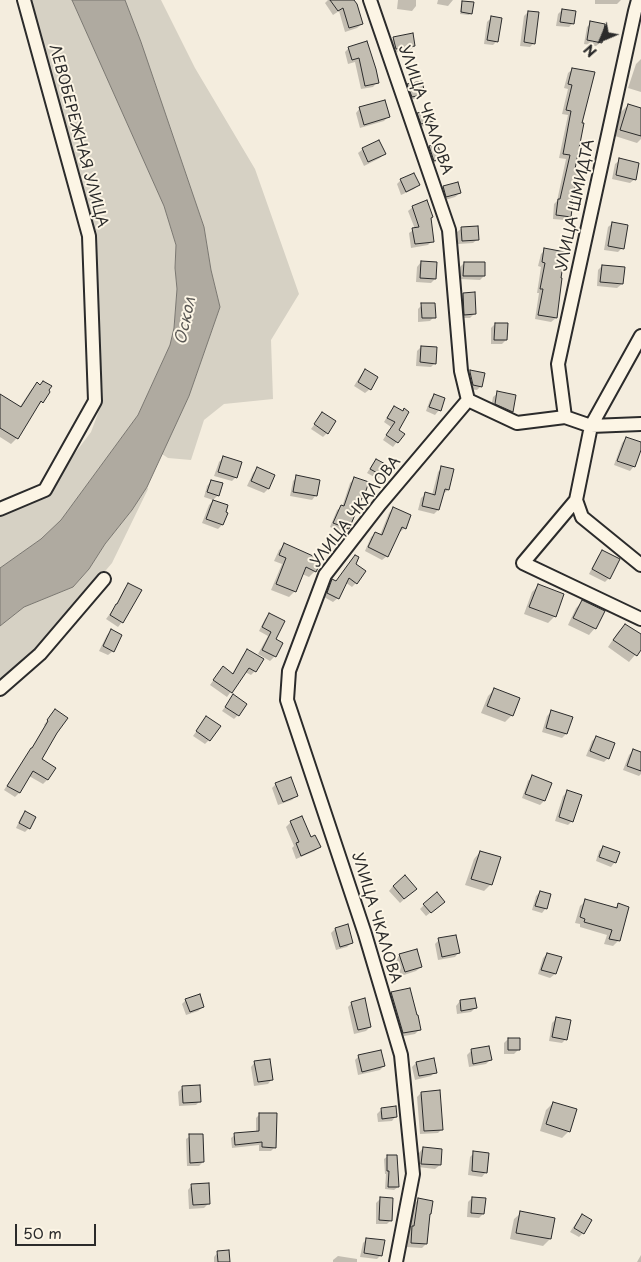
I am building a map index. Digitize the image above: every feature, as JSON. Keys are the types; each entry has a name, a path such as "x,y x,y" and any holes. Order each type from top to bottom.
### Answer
{"street":[{"name":"ЛЕВОБЕРЕЖНАЯ УЛИЦА","path":"0,509 45,490 95,402 89,236 24,0"},
{"name":"УЛИЦА ЧКАЛОВА","path":"370,0 449,230 461,371 468,400 380,504 325,575 289,672 287,700 365,934 401,1055 413,1174 396,1262"},
{"name":"УЛИЦА ШМИДТА","path":"565,418 558,364 638,0"},
{"path":"641,336 591,426 576,500 523,564 641,619"},
{"path":"468,400 517,423 565,418 591,426 641,424"},
{"path":"576,500 582,517 641,565"},
{"path":"0,689 40,654 104,579"}],"shaded area":[{"path":"28,0 72,0 164,206 176,245 175,268 177,289 174,328 170,345 138,415 61,520 41,539 0,568 0,512 45,493 91,432 103,400 94,237"},
{"path":"125,0 161,0 195,68 255,169 299,294 271,340 273,399 224,404 204,420 191,460 168,458 162,454 189,396 220,307 211,270 204,227"},
{"path":"147,487 148,489 112,563 40,648 0,685 0,626 24,607 73,587 89,569"}],"water":[{"name":"Оскол","path":"72,0 125,0 204,227 211,270 220,307 189,396 147,487 132,510 105,544 89,569 73,587 24,607 0,626 0,568 41,539 61,520 138,415 170,345 174,328 177,289 175,268 176,245 164,206"}],"building":[{"path":"330,0 354,0 363,24 349,28 343,8 338,11"},
{"path":"462,1 474,2 472,14 461,12"},
{"path":"562,9 576,11 574,24 560,22"},
{"path":"528,11 539,12 535,44 524,42"},
{"path":"491,16 502,18 498,42 487,40"},
{"path":"590,21 605,24 602,43 587,40"},
{"path":"413,33 415,46 396,49 393,37"},
{"path":"367,41 379,83 365,86 359,58 352,60 348,47"},
{"path":"572,68 595,72 582,123 584,123 575,169 579,170 572,201 571,217 556,215 558,199 560,199 570,155 563,154 571,111 566,110 572,85 568,84"},
{"path":"422,81 425,94 412,97 407,84"},
{"path":"385,100 390,117 364,125 359,107"},
{"path":"628,104 641,108 641,136 620,130"},
{"path":"432,110 434,121 421,124 417,113"},
{"path":"379,140 386,154 368,162 362,148"},
{"path":"437,143 442,158 434,161 429,146"},
{"path":"619,158 639,163 636,180 616,175"},
{"path":"414,173 420,185 406,192 400,179"},
{"path":"458,182 461,193 446,197 443,186"},
{"path":"427,200 433,217 431,218 434,242 415,244 412,228 419,227 412,206"},
{"path":"612,222 628,225 624,249 608,246"},
{"path":"478,226 479,240 462,241 461,227"},
{"path":"544,248 565,252 557,318 538,315 543,289 540,289 545,263 542,262"},
{"path":"421,261 437,262 436,279 420,278"},
{"path":"464,262 485,262 485,276 463,276"},
{"path":"602,265 625,267 623,284 600,282"},
{"path":"475,292 476,314 464,315 463,293"},
{"path":"421,303 435,303 436,318 422,318"},
{"path":"495,323 508,323 507,340 494,340"},
{"path":"421,346 437,347 436,364 420,362"},
{"path":"365,369 378,377 371,390 358,382"},
{"path":"470,370 485,373 482,387 473,385"},
{"path":"43,381 52,386 49,390 50,392 43,403 41,401 18,439 0,428 0,394 21,407 37,382 40,385"},
{"path":"497,391 516,395 513,412 495,404"},
{"path":"434,394 445,398 441,411 429,407"},
{"path":"394,406 403,411 404,408 409,412 399,430 405,434 398,443 386,435 395,422 387,418"},
{"path":"322,412 336,421 328,434 314,424"},
{"path":"626,437 641,442 641,450 635,467 617,461"},
{"path":"223,456 242,462 237,478 218,472"},
{"path":"376,459 389,466 383,476 370,469"},
{"path":"441,466 454,469 449,490 445,489 439,510 422,506 425,492 435,495"},
{"path":"257,467 275,475 269,489 251,481"},
{"path":"296,475 320,480 317,496 293,492"},
{"path":"354,477 369,482 349,529 333,523 341,505 344,506"},
{"path":"211,480 223,483 219,496 207,492"},
{"path":"213,500 228,505 226,512 228,513 223,525 206,519"},
{"path":"393,507 411,515 406,529 402,527 388,557 368,547 375,532 382,535"},
{"path":"284,543 322,560 316,572 306,567 296,592 276,584 286,558 279,555"},
{"path":"602,550 620,559 610,579 592,569"},
{"path":"355,555 359,557 356,564 366,571 357,584 349,578 339,599 327,593 332,579 336,581"},
{"path":"128,583 142,590 123,623 110,615"},
{"path":"538,584 564,594 556,617 529,607"},
{"path":"582,600 605,611 596,629 573,618"},
{"path":"269,613 285,621 276,639 283,643 276,657 262,650 271,632 262,627"},
{"path":"625,624 641,634 641,650 637,656 613,640"},
{"path":"111,629 122,635 114,652 103,646"},
{"path":"247,649 264,659 256,672 249,668 232,693 213,680 223,666 233,674"},
{"path":"494,688 520,698 513,716 487,706"},
{"path":"233,694 247,704 239,716 225,707"},
{"path":"55,709 68,718 42,759 56,768 48,780 33,771 20,793 7,786"},
{"path":"551,710 573,717 567,734 546,728"},
{"path":"206,716 221,726 210,741 196,731"},
{"path":"596,736 615,743 609,759 590,751"},
{"path":"633,749 641,752 641,771 627,766"},
{"path":"532,775 552,783 545,801 525,794"},
{"path":"291,777 298,796 283,802 275,783"},
{"path":"567,790 582,795 573,822 559,817"},
{"path":"25,811 36,817 30,829 19,823"},
{"path":"302,816 311,837 315,835 321,847 301,856 296,843 299,842 290,821"},
{"path":"603,846 620,852 616,863 599,857"},
{"path":"480,851 501,857 492,885 471,879"},
{"path":"405,875 417,889 404,899 393,886"},
{"path":"540,891 551,894 547,909 535,906"},
{"path":"437,892 445,902 431,913 423,904"},
{"path":"585,899 617,908 618,903 629,907 620,941 609,939 612,930 584,922 585,919 580,917"},
{"path":"348,924 353,943 340,947 335,928"},
{"path":"456,935 460,953 442,957 438,938"},
{"path":"417,949 422,967 405,972 399,954"},
{"path":"547,953 562,957 556,974 541,970"},
{"path":"410,988 421,1030 403,1033 391,992"},
{"path":"200,994 204,1007 190,1012 185,999"},
{"path":"365,998 371,1027 358,1030 351,1002"},
{"path":"475,998 477,1008 461,1011 460,1000"},
{"path":"556,1017 571,1020 567,1040 552,1037"},
{"path":"508,1038 520,1038 520,1050 508,1050"},
{"path":"489,1046 492,1060 473,1064 471,1049"},
{"path":"381,1050 385,1066 362,1072 358,1055"},
{"path":"434,1058 437,1073 419,1076 416,1062"},
{"path":"270,1059 273,1080 258,1082 254,1061"},
{"path":"200,1085 201,1102 183,1103 182,1086"},
{"path":"440,1090 443,1130 424,1131 421,1092"},
{"path":"553,1102 577,1109 570,1132 546,1124"},
{"path":"396,1106 397,1117 382,1119 381,1108"},
{"path":"259,1113 277,1113 276,1148 262,1147 262,1142 235,1145 234,1133 259,1131"},
{"path":"189,1134 203,1134 204,1162 190,1163"},
{"path":"423,1147 442,1149 441,1165 421,1164"},
{"path":"473,1151 489,1153 487,1173 472,1171"},
{"path":"387,1155 397,1155 399,1187 388,1187"},
{"path":"209,1183 210,1204 193,1205 191,1184"},
{"path":"380,1197 393,1198 392,1221 379,1220"},
{"path":"472,1197 486,1198 484,1214 471,1213"},
{"path":"418,1198 433,1201 427,1244 411,1243 412,1226 414,1226"},
{"path":"520,1211 555,1218 551,1239 516,1233"},
{"path":"582,1214 592,1220 584,1234 574,1228"},
{"path":"366,1238 385,1240 382,1256 364,1253"},
{"path":"229,1250 230,1262 218,1262 217,1251"}]}
